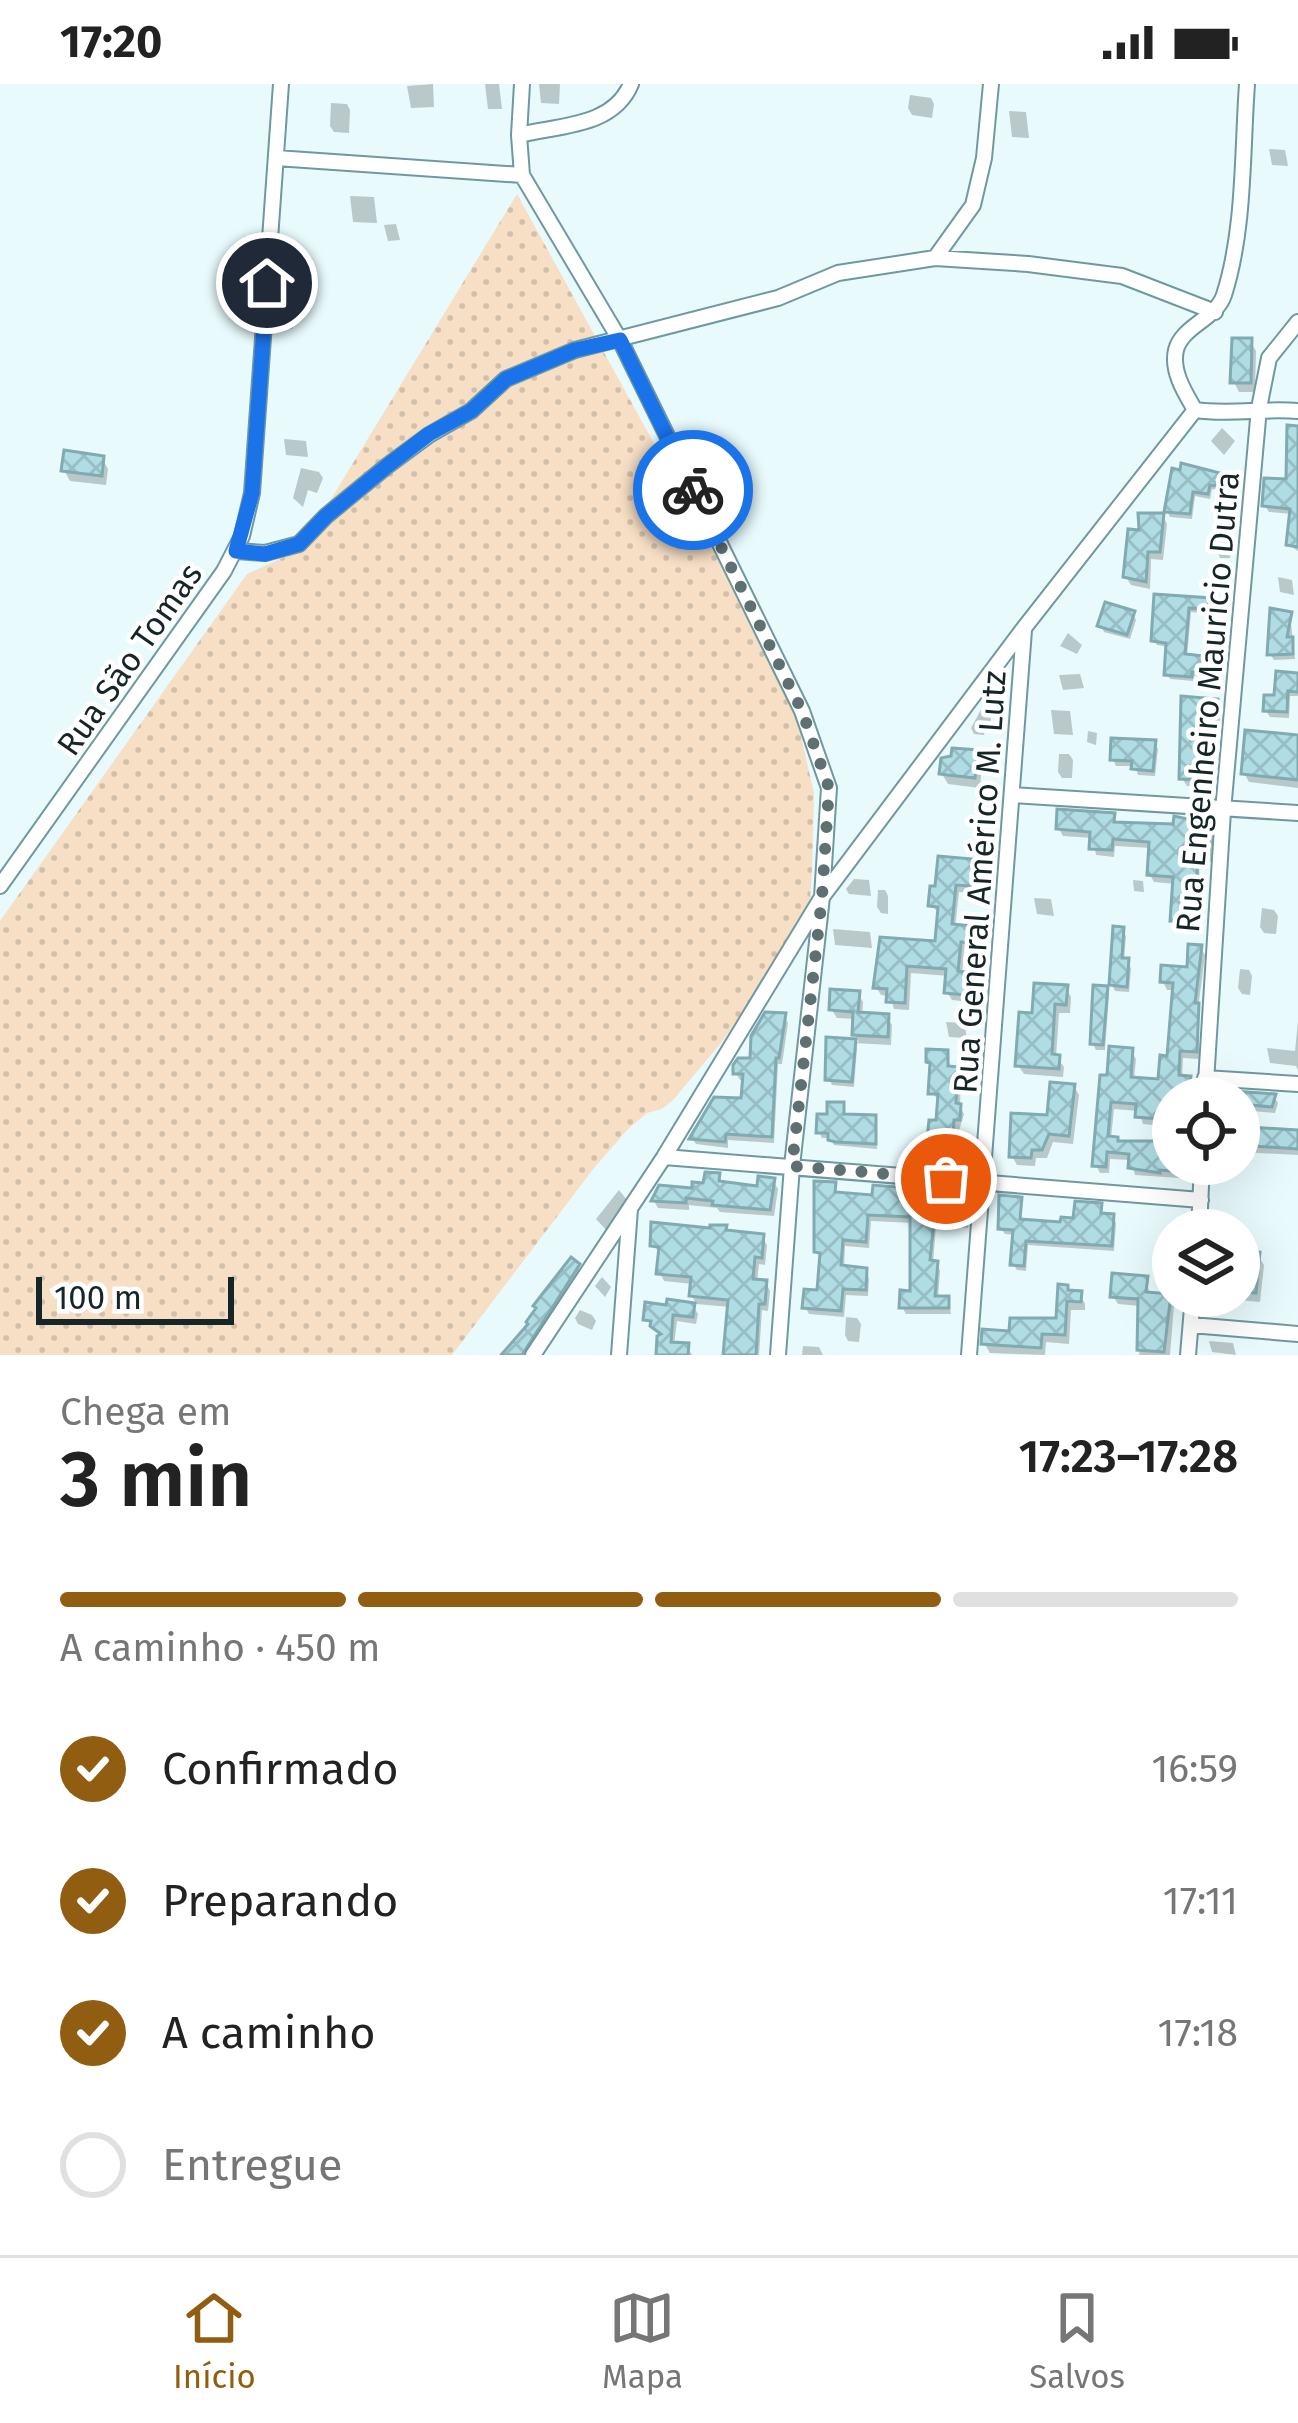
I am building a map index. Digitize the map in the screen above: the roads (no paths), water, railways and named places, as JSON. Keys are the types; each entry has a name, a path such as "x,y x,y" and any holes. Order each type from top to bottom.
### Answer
{"street":[{"name":"Rua São Tomas","path":"0,886 236,551 252,493 281,84"},
{"path":"522,84 521,175 620,340 802,711 829,788 778,1355"},
{"path":"519,135 606,116 626,98 632,84"},
{"path":"934,258 974,205 991,84"},
{"path":"1195,410 1182,388 1176,350 1223,298 1237,228 1247,84"},
{"path":"276,158 521,175"},
{"path":"236,551 265,554 299,544 387,466 429,434 471,411 506,379 575,350 778,298 838,273 934,258 1122,275 1215,312"},
{"name":"Rua Engenheiro Mauricio Dutra","path":"1205,1077 1259,408 1268,358 1298,322"},
{"path":"1195,410 1220,414 1259,408 1298,411"},
{"path":"533,1355 664,1157 822,897 1195,410"},
{"name":"Rua General Américo M. Lutz","path":"969,1355 1024,628"},
{"path":"1013,795 1298,813"},
{"path":"1260,1082 1298,1084"},
{"path":"664,1157 1201,1200"},
{"path":"1200,1209 1201,1185"},
{"path":"619,1355 630,1204"},
{"path":"1188,1355 1192,1317"},
{"path":"1191,1325 1298,1334"}]}
